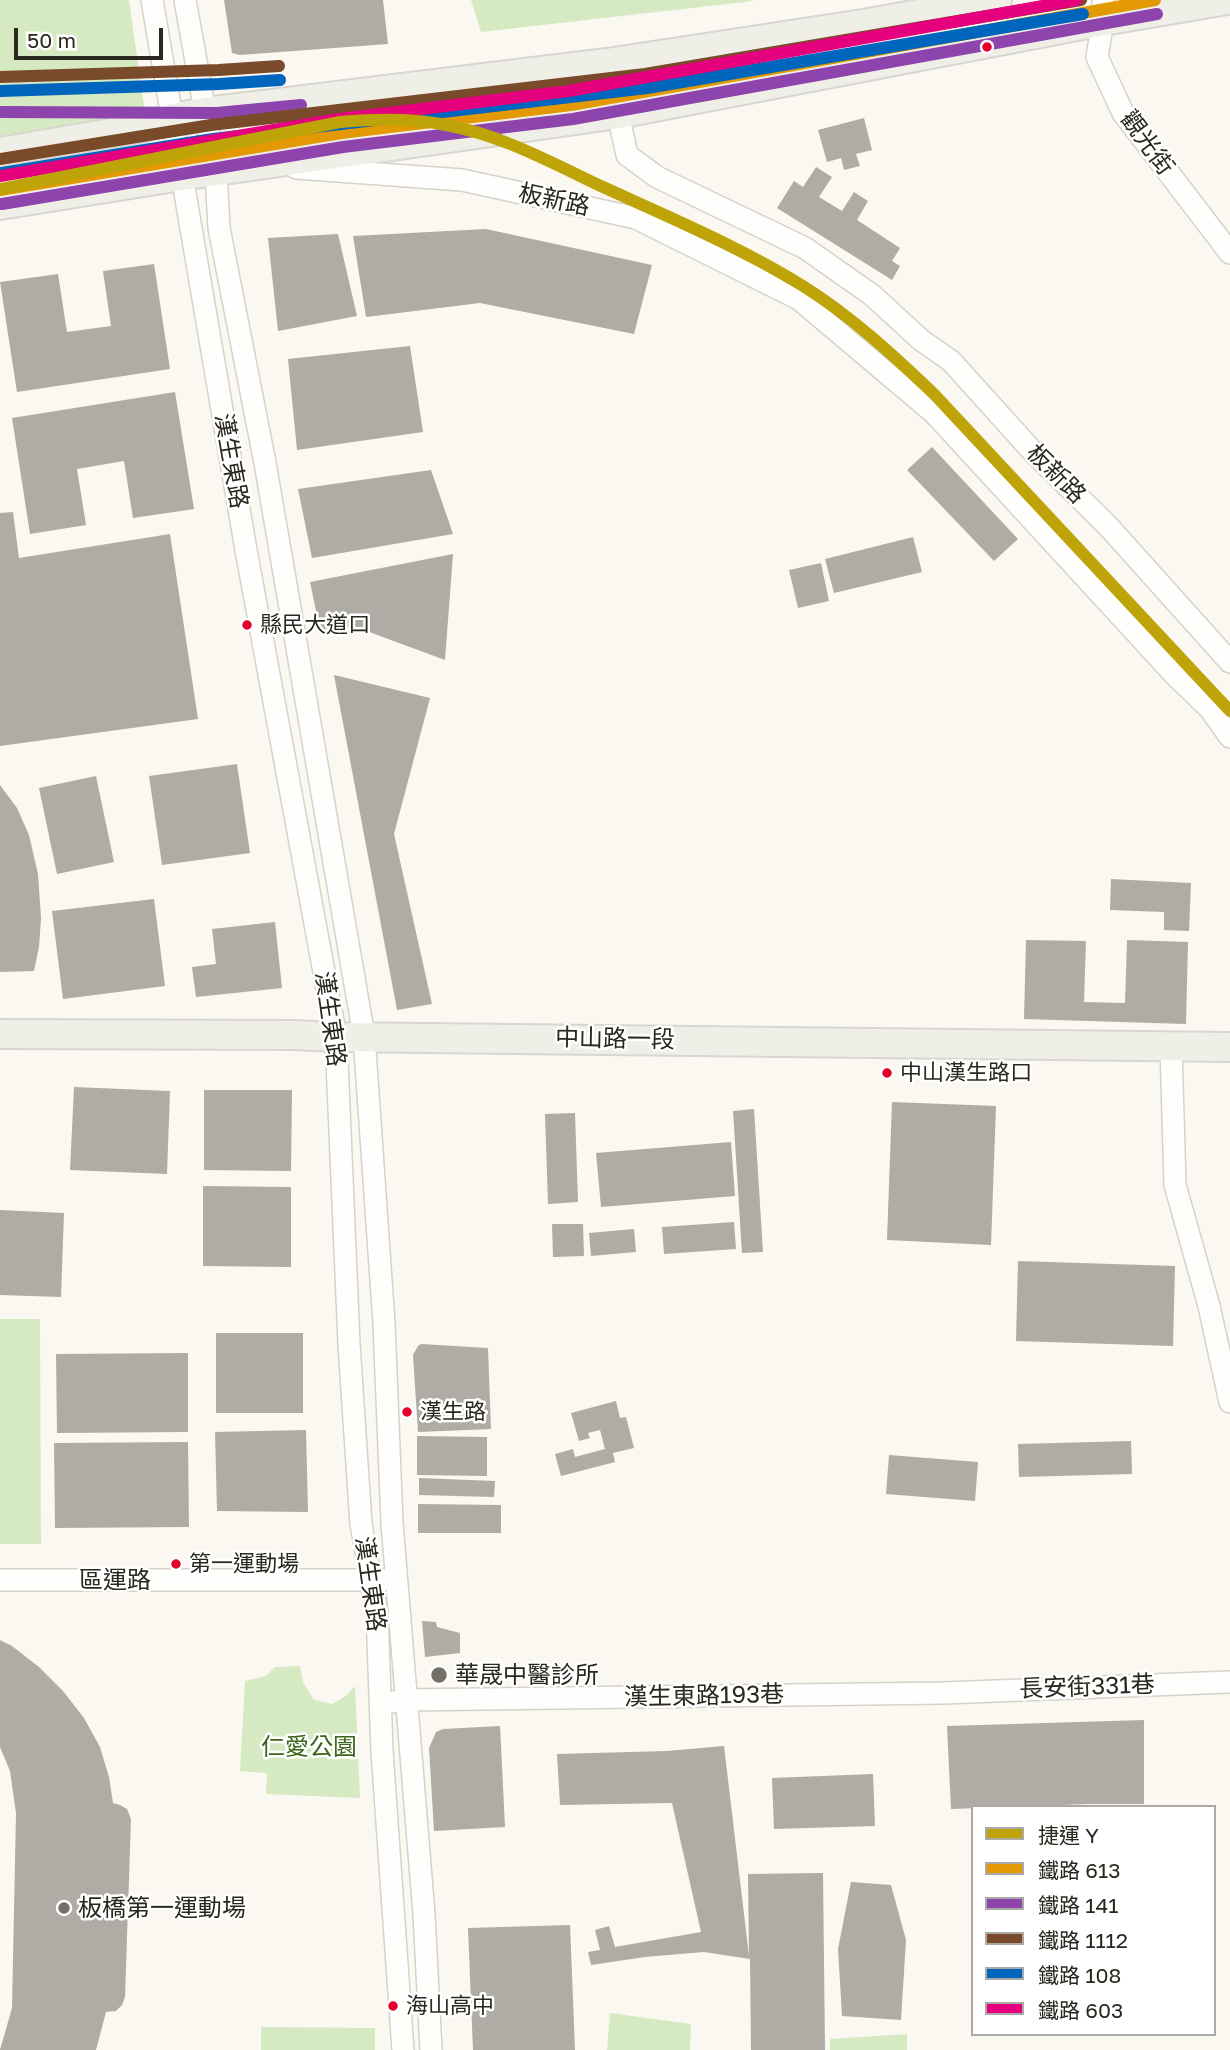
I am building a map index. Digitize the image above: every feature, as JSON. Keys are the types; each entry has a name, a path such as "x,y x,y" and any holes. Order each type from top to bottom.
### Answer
{"main road":[{"path":"0,152 141,128 206,112 607,63 863,24 997,0"},
{"path":"0,205 181,176 618,114 1103,10 1227,0"},
{"name":"中山路一段","path":"0,1034 303,1035 1230,1047"}],"street":[{"name":"漢生東路","path":"152,0 246,550 350,1036 349,1344 362,1524 377,1613 382,1751 403,2050"},
{"name":"漢生東路","path":"185,0 216,172 219,228 270,488 341,910 350,1036 384,1323 392,1523 424,1914 430,2050"},
{"name":"觀光街","path":"1103,10 1097,57 1123,113 1230,253"},
{"name":"板新路","path":"607,63 627,155 657,177 805,248 872,295 921,340 951,361 1035,454 1108,526 1230,662"},
{"name":"板新路","path":"263,166 462,180 636,218 799,299 934,413 1173,673 1210,709 1230,737"},
{"path":"1171,1046 1175,1185 1209,1306 1230,1402"},
{"name":"區運路","path":"0,1580 397,1579"},
{"name":"長安街331巷","path":"943,1693 1230,1682"},
{"name":"漢生東路193巷","path":"380,1704 405,1700 943,1693"}],"green space":[{"path":"0,0 129,0 145,113 0,136"},
{"path":"471,0 753,0 753,1 481,32"},
{"path":"0,1319 40,1319 41,1544 0,1544"},
{"name":"仁愛公園","path":"300,1666 303,1682 314,1700 332,1704 346,1696 355,1686 360,1798 266,1794 267,1773 240,1771 245,1681 266,1676 275,1667"},
{"path":"610,2013 691,2024 690,2050 607,2050"},
{"path":"261,2027 375,2028 375,2050 261,2050"},
{"path":"907,2034 907,2050 830,2050 830,2039"}],"building":[{"path":"224,0 383,0 388,44 240,55 232,53"},
{"path":"864,118 872,150 856,154 860,166 844,170 841,158 827,162 818,130"},
{"path":"816,167 832,177 819,197 842,211 854,192 868,201 857,220 900,248 892,261 900,266 892,280 777,208 794,181 803,187"},
{"path":"486,229 652,265 634,334 480,303 366,317 353,236"},
{"path":"338,234 357,316 278,331 268,238"},
{"path":"154,264 170,369 17,392 0,282 58,274 67,332 111,326 103,271"},
{"path":"410,346 423,432 297,450 288,359"},
{"path":"175,392 194,509 133,518 124,461 77,469 86,525 30,534 12,418"},
{"path":"932,447 1018,539 994,561 907,470"},
{"path":"431,470 453,534 312,558 298,489"},
{"path":"13,512 19,558 170,534 198,719 0,746 0,513"},
{"path":"913,537 922,572 834,593 825,559"},
{"path":"453,554 445,660 353,626 320,630 310,582"},
{"path":"821,563 829,601 798,608 789,570"},
{"path":"334,675 430,698 394,834 432,1004 397,1010"},
{"path":"237,764 250,853 162,865 149,776"},
{"path":"96,776 114,862 57,874 39,788"},
{"path":"0,785 17,808 29,835 38,874 41,918 34,971 0,972"},
{"path":"1111,879 1191,883 1189,931 1164,930 1164,912 1110,910"},
{"path":"154,899 165,986 63,999 52,911"},
{"path":"275,922 282,988 196,997 192,967 216,964 212,929"},
{"path":"1026,940 1086,941 1084,1002 1125,1003 1127,940 1188,942 1186,1024 1024,1019"},
{"path":"74,1087 170,1091 167,1174 70,1170"},
{"path":"204,1090 292,1090 291,1171 204,1170"},
{"path":"892,1102 996,1106 991,1245 887,1240"},
{"path":"754,1109 763,1252 742,1253 733,1111"},
{"path":"575,1113 578,1202 548,1204 545,1114"},
{"path":"731,1142 735,1196 601,1207 596,1153"},
{"path":"203,1186 291,1187 291,1267 203,1266"},
{"path":"0,1210 64,1213 61,1297 0,1295"},
{"path":"734,1222 736,1249 664,1254 662,1227"},
{"path":"552,1224 583,1224 584,1256 553,1257"},
{"path":"634,1229 636,1252 591,1256 589,1233"},
{"path":"1018,1261 1175,1266 1173,1346 1016,1341"},
{"path":"216,1333 303,1333 303,1413 216,1413"},
{"path":"421,1344 488,1348 491,1429 418,1432 413,1355"},
{"path":"188,1353 188,1432 57,1433 56,1354"},
{"path":"616,1401 620,1418 626,1417 634,1448 613,1453 615,1462 561,1476 555,1454 573,1449 575,1457 605,1449 600,1430 588,1433 590,1438 579,1441 571,1413"},
{"path":"306,1430 308,1512 217,1511 215,1432"},
{"path":"417,1436 487,1437 487,1476 417,1475"},
{"path":"1131,1441 1132,1474 1019,1477 1018,1444"},
{"path":"188,1442 189,1527 55,1528 54,1443"},
{"path":"889,1455 978,1462 975,1501 886,1494"},
{"path":"419,1478 495,1481 494,1497 419,1495"},
{"path":"418,1504 501,1505 501,1533 418,1533"},
{"path":"422,1621 436,1622 437,1627 460,1633 460,1653 425,1657"},
{"name":"板橋第一運動場","path":"0,1640 39,1667 63,1691 84,1718 100,1747 113,1803 127,1809 131,1819 125,1997 116,2011 106,2012 96,2050 0,2050 12,2008 16,1813 10,1771 0,1747"},
{"path":"1144,1720 1144,1804 971,1805 971,1808 951,1809 947,1726"},
{"path":"500,1726 505,1827 434,1831 429,1748 436,1732 443,1729"},
{"path":"724,1746 749,1956 748,1874 823,1873 825,2050 751,2050 750,1959 704,1952 591,1965 588,1952 600,1950 595,1930 609,1926 615,1947 701,1932 672,1803 560,1805 557,1754 667,1751"},
{"path":"873,1774 875,1826 774,1829 772,1778"},
{"path":"851,1882 891,1885 906,1940 901,2020 842,2016 838,1949"},
{"path":"570,1925 575,2050 473,2050 468,1928"}],"metro line":[{"name":"Y","path":"0,189 353,121 406,120 446,125 487,136 526,151 755,258 803,286 855,323 934,394 1230,711"}],"rail line":[{"name":"603","path":"0,176 339,119 569,91 1076,0"},
{"name":"1112","path":"0,159 211,125 645,74 1081,0"},
{"name":"613","path":"0,190 341,133 571,105 1155,0"},
{"name":"108","path":"2,173 213,139 647,88 1083,14"},
{"name":"141","path":"2,204 343,147 573,119 1157,14"},
{"name":"1112","path":"0,77 279,66"},
{"name":"108","path":"0,91 280,80"},
{"name":"141","path":"0,112 217,113 301,105"}],"place":[{"name":"縣民大道口","path":"247,625"},
{"name":"中山漢生路口","path":"887,1073"},
{"name":"漢生路","path":"407,1412"},
{"name":"第一運動場","path":"176,1564"},
{"name":"華晟中醫診所","path":"439,1675"},
{"name":"板橋第一運動場","path":"64,1908"},
{"name":"海山高中","path":"393,2006"}]}
